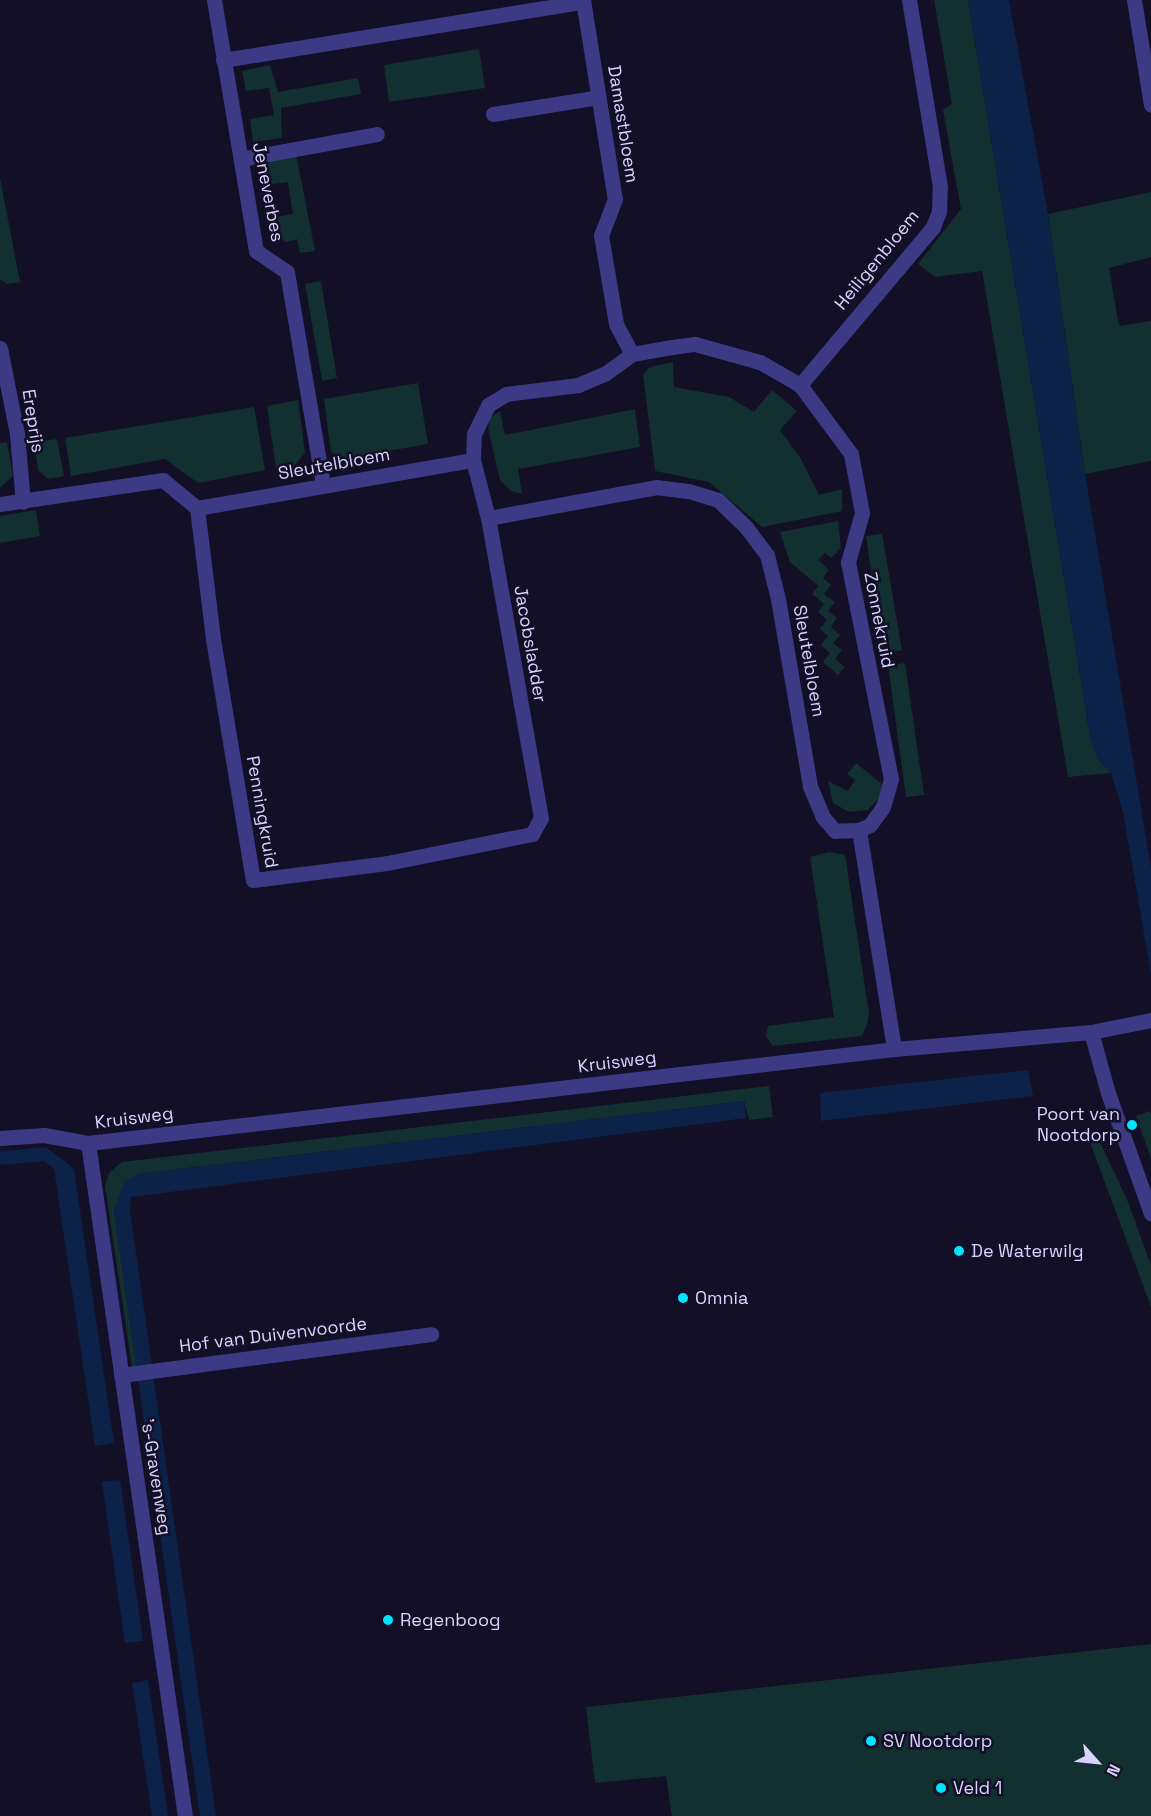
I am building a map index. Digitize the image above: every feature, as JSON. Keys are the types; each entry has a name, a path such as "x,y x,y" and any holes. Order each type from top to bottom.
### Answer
{"street":[{"name":"Jeneverbes","path":"214,0 256,251 287,272 323,485"},
{"name":"Heiligenbloem","path":"800,385 933,227 939,211 940,187 909,0"},
{"path":"1134,0 1151,105"},
{"path":"223,60 583,1"},
{"name":"Damastbloem","path":"583,1 615,198 601,235 616,324 626,337 632,354"},
{"path":"493,114 599,97"},
{"path":"241,159 377,134"},
{"name":"Zonnekruid","path":"632,354 695,345 760,362 800,385 851,454 862,513 848,562 891,779 883,807 870,825 859,830"},
{"name":"Ereprijs","path":"0,348 17,434 23,502"},
{"path":"473,460 474,434 488,405 506,394 578,385 606,374 632,354"},
{"name":"Sleutelbloem","path":"197,508 473,460"},
{"name":"Jacobsladder","path":"473,460 488,518 541,818 532,834"},
{"path":"0,504 163,480 197,508"},
{"name":"Sleutelbloem","path":"488,518 657,487 688,491 718,500 746,527 767,555 778,599 810,786 823,816 835,831 859,830"},
{"name":"Penningkruid","path":"197,508 213,639 253,880 387,863 532,834"},
{"path":"859,830 894,1049"},
{"name":"Kruisweg","path":"0,1138 44,1135 88,1143 894,1049 1091,1032 1145,1022"},
{"path":"1091,1032 1108,1094 1151,1214"},
{"name":"'s-Gravenweg","path":"88,1143 185,1816"},
{"name":"Hof van Duivenvoorde","path":"121,1375 430,1334"}],"green space":[{"path":"934,0 968,0 1090,736 1098,759 1111,773 1068,777 982,271 935,277 918,264 961,209 943,110 952,104"},
{"path":"479,49 485,88 389,102 384,65"},
{"path":"270,65 278,92 358,78 361,94 281,108 282,138 253,142 250,119 274,115 269,88 246,91 242,71"},
{"path":"296,154 315,251 300,253 297,239 286,242 273,235 271,218 293,214 288,182 265,185 261,163"},
{"path":"0,178 20,282 7,284 0,279"},
{"path":"1151,192 1151,257 1109,268 1119,326 1151,321 1151,461 1085,474 1048,214"},
{"path":"321,281 337,378 322,381 305,284"},
{"path":"673,362 674,387 729,397 754,412 772,390 797,411 780,430 801,459 819,495 842,489 842,511 762,527 709,482 655,471 643,374 650,367"},
{"path":"418,383 428,444 342,459 331,452 324,399"},
{"path":"298,400 305,453 295,465 276,468 267,406"},
{"path":"254,407 265,470 198,483 165,459 71,476 65,438"},
{"path":"635,409 640,447 518,469 522,494 511,491 500,480 488,428 490,418 500,411 505,435"},
{"path":"57,439 64,476 48,479 38,470 34,442"},
{"path":"7,442 13,476 0,488 0,443"},
{"path":"36,510 40,536 0,543 0,516"},
{"path":"838,521 841,548 831,558 825,553 818,560 829,570 823,578 831,585 824,594 835,602 828,611 837,618 831,627 840,635 833,643 842,650 835,659 845,667 838,675 823,662 830,653 821,645 828,636 820,629 827,620 818,612 824,604 812,594 818,586 790,562 780,532"},
{"path":"882,534 902,650 883,654 866,536"},
{"path":"905,663 924,795 906,797 888,665"},
{"path":"856,763 882,784 880,797 868,810 849,812 833,803 828,781 848,791 855,780 847,774"},
{"path":"829,852 845,855 869,1013 867,1025 862,1036 773,1046 766,1037 768,1026 834,1017 810,857"},
{"path":"769,1086 773,1117 749,1120 744,1101 138,1174 114,1210 134,1351 152,1364 132,1367 105,1186 109,1173 122,1162"},
{"path":"1150,1111 1151,1114 1151,1159 1136,1116"},
{"path":"1095,1132 1126,1197 1151,1265 1151,1307 1087,1134"},
{"name":"SV Nootdorp","path":"1151,1644 1151,1816 672,1816 666,1776 595,1783 586,1707"}],"water":[{"path":"968,0 1009,0 1048,214 1085,474 1151,867 1151,974 1123,812 1111,773 1098,759 1090,736"},
{"path":"1028,1070 1033,1096 821,1121 820,1093"},
{"path":"744,1101 746,1118 131,1197 130,1211 216,1816 200,1816 114,1210 124,1182 138,1174"},
{"path":"46,1147 74,1169 114,1443 95,1446 54,1169 44,1161 0,1165 0,1151"},
{"path":"120,1480 143,1641 125,1643 102,1482"},
{"path":"148,1680 168,1816 152,1816 132,1683"}],"place":[{"name":"Poort van Nootdorp","path":"1132,1125"},
{"name":"De Waterwilg","path":"959,1251"},
{"name":"Omnia","path":"683,1298"},
{"name":"Regenboog","path":"388,1620"},
{"name":"SV Nootdorp","path":"871,1741"},
{"name":"Veld 1","path":"941,1788"}]}
